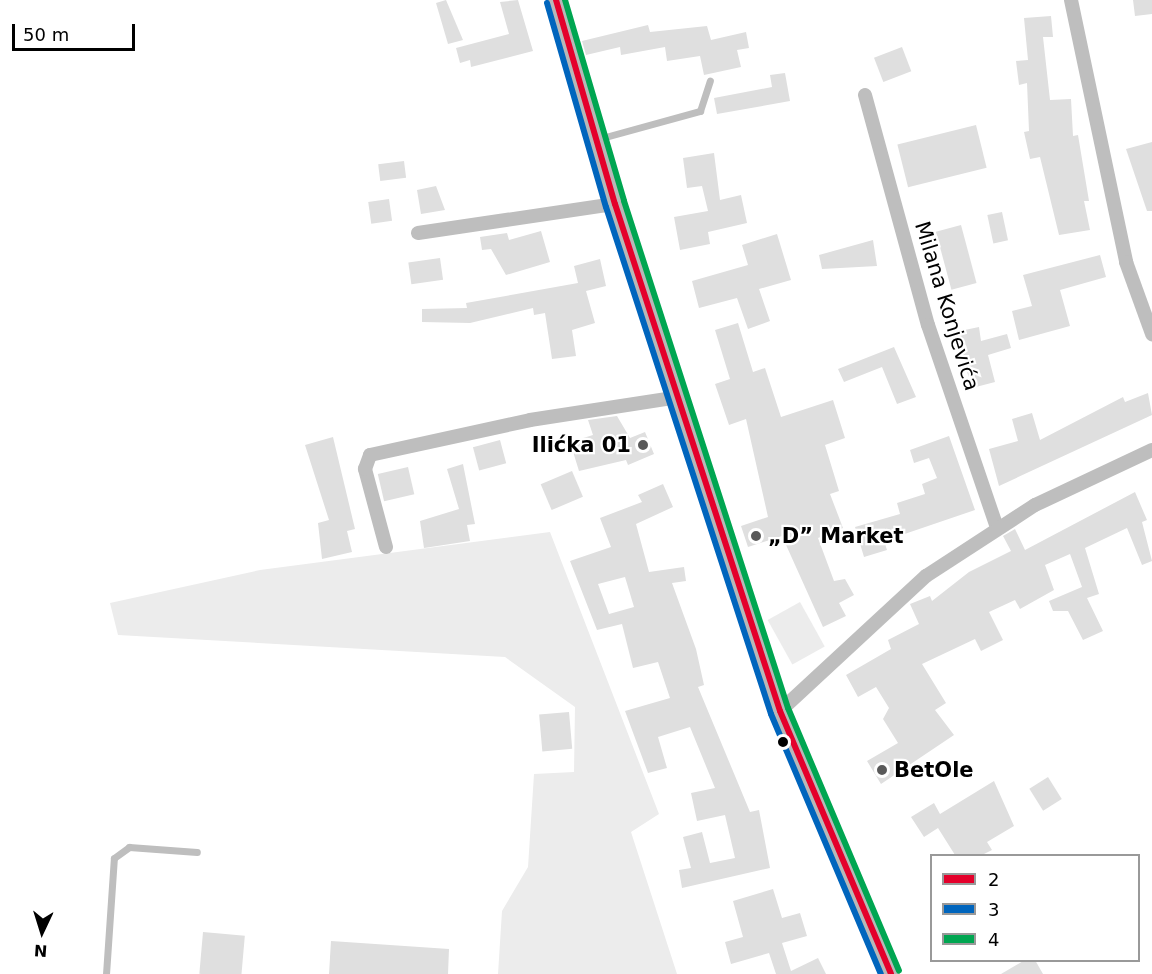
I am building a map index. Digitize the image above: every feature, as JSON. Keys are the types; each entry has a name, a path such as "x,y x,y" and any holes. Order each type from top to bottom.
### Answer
{"main road":[{"path":"556,0 615,204 780,711 891,974"}],"street":[{"path":"1071,0 1126,261 1152,334"},
{"name":"Milana Konjevića","path":"865,95 928,325 997,528"},
{"path":"418,233 615,204"},
{"path":"386,547 365,469 370,455 530,420 678,397"},
{"path":"780,711 926,576 997,528 1152,450"}],"lane":[{"path":"596,139 700,111 710,81"},
{"path":"106,974 114,858 129,848 197,852"}],"shaded area":[{"path":"550,532 659,814 631,832 677,974 498,974 502,911 528,867 534,774 574,772 575,707 505,657 118,635 110,603 260,570"},
{"path":"800,602 825,647 792,665 768,620"}],"building":[{"path":"446,0 463,40 448,44 436,3"},
{"path":"518,0 533,51 471,67 470,60 460,63 456,48 509,34 500,2"},
{"path":"1133,0 1152,0 1152,14 1135,16"},
{"path":"1051,16 1053,37 1043,37 1050,100 1071,99 1073,136 1078,135 1089,201 1084,201 1090,230 1059,235 1040,157 1030,159 1024,132 1029,131 1027,83 1019,85 1016,61 1028,60 1024,18"},
{"path":"648,25 650,32 707,26 711,40 746,32 749,48 737,50 741,67 704,75 700,56 667,61 665,47 621,55 620,47 586,55 582,41"},
{"path":"902,47 911,71 883,82 874,58"},
{"path":"785,73 790,101 717,114 714,98 772,87 770,75"},
{"path":"976,125 987,168 908,187 897,145"},
{"path":"1152,142 1152,211 1147,211 1126,149"},
{"path":"714,153 720,200 741,195 747,223 708,232 710,244 680,250 674,217 708,211 702,186 687,188 683,158"},
{"path":"404,161 406,178 380,181 378,164"},
{"path":"436,186 445,210 421,214 417,190"},
{"path":"389,199 392,221 371,224 368,202"},
{"path":"1002,212 1008,240 993,243 987,215"},
{"path":"961,225 977,283 951,290 936,232"},
{"path":"541,231 550,262 506,275 491,249 482,250 480,237 507,233 509,240"},
{"path":"777,234 791,280 759,289 770,321 748,329 737,298 699,308 692,281 748,265 742,245"},
{"path":"873,240 877,266 822,269 819,255"},
{"path":"1100,255 1106,277 1060,290 1070,326 1019,340 1012,311 1032,306 1023,275"},
{"path":"440,258 443,280 411,284 408,262"},
{"path":"600,259 606,286 586,291 595,323 572,330 576,356 552,359 545,313 534,315 533,308 470,323 422,322 422,309 467,308 466,303 578,283 574,266"},
{"path":"738,323 753,372 765,368 781,417 833,400 845,438 825,445 839,491 830,494 843,528 818,538 834,581 845,579 854,595 839,603 846,616 823,627 782,536 748,547 741,526 768,517 746,419 729,425 715,384 730,379 715,330"},
{"path":"979,327 981,341 1007,334 1011,348 988,355 995,382 972,388 955,332"},
{"path":"894,347 916,397 897,404 882,367 844,382 838,369"},
{"path":"1148,393 1152,415 999,486 989,449 1018,441 1012,419 1032,413 1040,440 1123,397 1125,402"},
{"path":"617,416 630,438 645,432 654,454 628,465 626,460 579,471 570,442 593,435 588,420"},
{"path":"949,436 975,510 884,541 887,550 864,557 855,527 900,514 897,503 925,494 922,484 937,478 929,458 914,463 910,450"},
{"path":"333,437 355,529 347,531 352,552 322,559 318,523 329,520 305,445"},
{"path":"500,440 506,463 479,470 473,447"},
{"path":"463,464 475,524 467,525 470,541 424,548 420,521 459,509 447,469"},
{"path":"408,467 414,494 384,501 378,474"},
{"path":"572,471 583,497 552,510 541,484"},
{"path":"663,484 673,507 636,524 649,572 684,567 686,581 672,583 696,649 704,685 698,687 750,812 759,810 770,868 682,888 679,870 691,868 683,837 702,832 710,863 735,858 725,815 697,821 691,793 715,788 690,727 658,737 667,768 648,773 625,711 670,698 658,662 633,668 622,624 597,630 570,561 611,547 600,518 642,502 638,495","holes":["625,577 634,607 609,614 598,584"]},
{"path":"1135,492 1147,520 1142,522 1152,561 1142,565 1127,528 1085,548 1099,594 1087,598 1103,631 1083,640 1068,611 1053,611 1049,601 1082,587 1070,554 1045,565 1054,590 1020,609 1015,600 989,612 1003,640 981,651 975,639 922,664 946,703 935,710 954,735 881,784 867,761 898,743 883,719 889,708 876,687 858,697 846,675 891,649 888,640 919,624 910,604 930,596 932,601 969,572 1011,551 1003,536 1015,529 1025,550"},
{"path":"569,712 572,749 542,751 539,715"},
{"path":"1048,777 1062,799 1043,811 1029,789"},
{"path":"994,781 1014,826 987,842 992,850 984,854 954,854 938,828 924,837 911,817 934,803 940,814"},
{"path":"773,889 782,918 800,913 807,936 782,943 791,971 818,958 826,974 776,974 769,953 731,964 725,942 743,937 733,901"},
{"path":"203,932 245,936 241,974 199,974"},
{"path":"331,941 449,949 448,974 329,974"},
{"path":"1022,962 1036,962 1043,974 1001,974"}],"transit line":[{"name":"2","path":"556,0 615,204 780,711 891,974"},
{"name":"4","path":"565,0 624,201 788,708 899,971"},
{"name":"3","path":"547,3 606,207 771,714 881,974"}],"place":[{"name":"Ilićka 01","path":"643,445"},
{"name":"„D” Market","path":"756,536"},
{"name":"BetOle","path":"882,770"}]}
